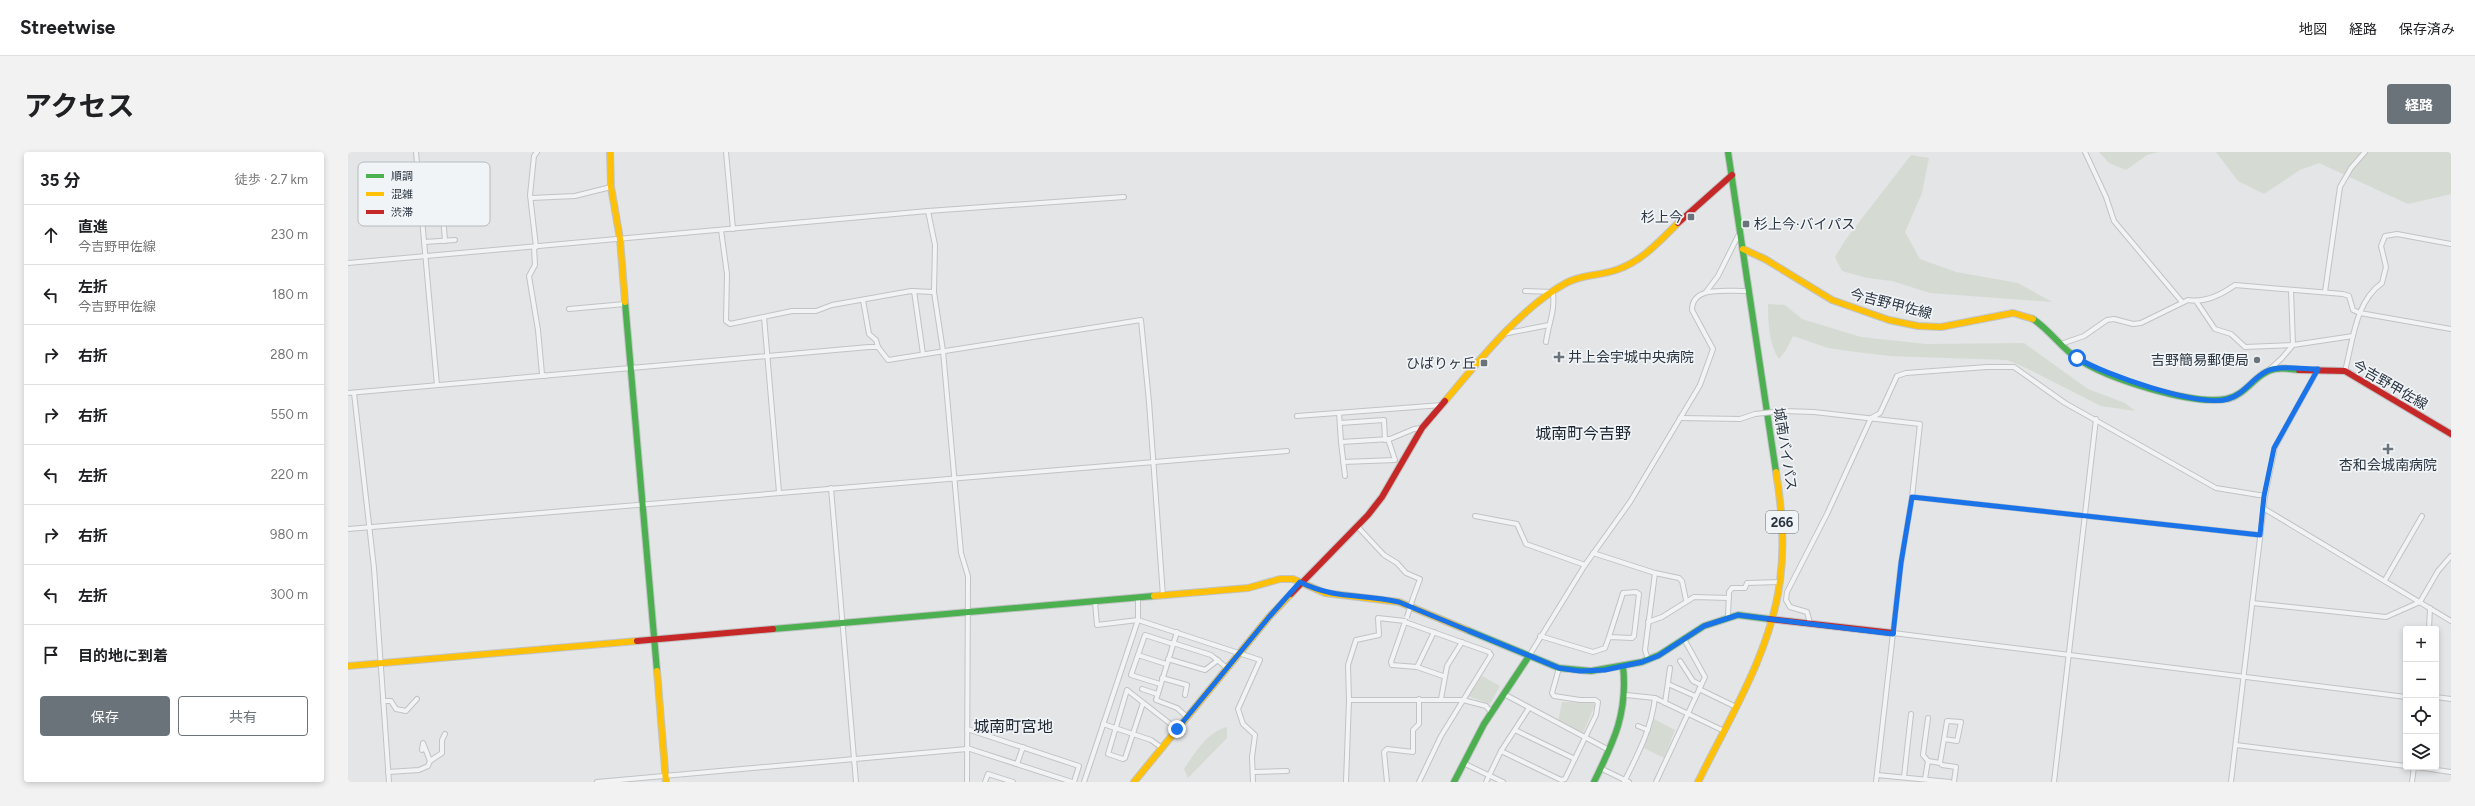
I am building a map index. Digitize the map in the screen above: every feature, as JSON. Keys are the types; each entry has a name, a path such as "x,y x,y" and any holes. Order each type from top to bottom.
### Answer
{"main road":[{"path":"610,152 611,187 620,239 666,779"},
{"name":"266","path":"1728,152 1743,249"},
{"path":"1134,782 1240,652 1300,582 1357,526 1382,497 1422,428 1502,334 1566,283 1586,275 1616,270 1646,254 1716,187 1732,175"},
{"name":"城南バイパス","path":"1698,782 1758,655 1780,582 1783,551 1781,502 1743,249"},
{"name":"今吉野甲佐線","path":"1743,249 1766,259 1820,294 1861,312 1929,327 1941,328 1954,327 2018,313 2033,319 2077,358 2104,372 2166,391 2214,401 2228,399 2241,393 2267,371 2318,369 2345,371 2451,434"},
{"path":"348,666 654,641 1163,596 1248,588 1280,579 1300,582 1325,593 1342,596 1385,599 1412,606 1559,668 1591,671 1648,660 1704,626 1728,616 1751,615 1770,617 1893,634"},
{"path":"1454,782 1491,712 1529,656"},
{"path":"1594,782 1624,715 1626,695 1623,666"}],"street":[{"path":"416,152 417,162"},
{"path":"537,152 534,156 532,166 531,198 535,265 529,276 538,330 542,374 545,376"},
{"path":"726,152 733,229"},
{"path":"2085,152 2106,197 2114,221 2182,302"},
{"path":"2324,292 2340,187 2351,168 2364,152"},
{"path":"531,198 575,196 611,187"},
{"path":"348,263 928,212 1124,197"},
{"path":"928,212 935,245 934,292 943,351 953,478 961,553 968,576 967,782"},
{"path":"422,226 437,385"},
{"path":"444,226 445,241"},
{"path":"1706,292 1718,276 1737,243 1740,229"},
{"path":"721,230 727,274 728,323 792,311 816,311 832,305 914,291 934,292"},
{"path":"2345,371 2360,313 2370,291 2382,283 2386,267 2381,246 2385,236 2397,234 2451,244"},
{"path":"424,242 455,240"},
{"path":"2061,344 2084,336 2107,320 2114,319 2133,324 2141,323 2182,302 2188,300 2196,301 2221,295 2235,285 2324,292 2349,296 2353,310 2360,313 2451,329"},
{"path":"2267,371 2282,358 2293,345 2291,290"},
{"path":"914,291 923,354"},
{"path":"1525,291 1553,292 1555,309 1549,325 1546,342"},
{"path":"1529,656 1585,565 1630,502 1700,385 1713,354 1712,345 1692,310 1692,305 1698,295 1706,292 1749,291"},
{"path":"863,300 869,334 876,340 878,347 888,360 1141,320 1154,462 1163,596"},
{"path":"2196,301 2215,329 2231,334 2245,347 2293,345 2353,336"},
{"path":"569,309 625,304"},
{"path":"764,317 779,492"},
{"path":"1502,334 1549,325"},
{"path":"348,393 878,347"},
{"path":"1810,623 1807,612 1790,607 1786,600 1787,592 1827,514 1871,418 1880,413 1896,376 1906,373 2009,366 2096,419 2216,488 2264,496"},
{"path":"2231,782 2264,496 2274,448 2318,369"},
{"path":"354,393 370,528 389,782"},
{"path":"1297,416 1444,404"},
{"path":"1680,418 1740,418 1755,414 1782,411 1814,412 1844,417 1871,418 1920,424 1912,497 1901,563 1876,782"},
{"path":"1339,413 1345,476"},
{"path":"2054,782 2086,516 2096,419"},
{"path":"1340,423 1384,420 1387,440 1395,460 1343,462"},
{"path":"1341,442 1387,440 1414,429 1422,428"},
{"path":"348,529 1287,451"},
{"path":"831,488 856,782"},
{"path":"1912,497 2260,535"},
{"path":"2263,508 2451,621"},
{"path":"1475,516 1517,524 1526,544 1585,565"},
{"path":"2385,580 2422,516"},
{"path":"1357,526 1384,555 1398,563 1406,573 1420,579 1391,662 1392,665 1417,667 1443,676"},
{"path":"1593,553 1655,573 1679,578 1682,581 1686,600"},
{"path":"2252,603 2386,617 2420,602 2438,571 2451,556"},
{"path":"1648,660 1645,650 1655,573"},
{"path":"1728,616 1729,598 1732,588 1745,588 1748,583 1780,582"},
{"path":"1540,636 1593,652 1605,648 1610,637 1623,593 1636,592 1639,594 1634,636 1610,637"},
{"path":"1648,622 1662,617 1686,600 1702,597 1729,598"},
{"path":"1084,782 1138,620 1138,598"},
{"path":"1095,602 1097,625 1138,620 1240,652 1260,660 1238,709 1243,724 1255,735 1252,757 1254,772 1253,782"},
{"path":"2429,626 2430,608"},
{"path":"1346,782 1350,700 1348,665 1356,640 1379,635 1378,618 1405,622 1489,652 1491,655 1441,736 1419,782"},
{"path":"1177,632 1156,700 1177,708 1187,717"},
{"path":"1417,667 1434,632"},
{"path":"1160,684 1131,675 1145,634 1205,653 1218,660 1227,668"},
{"path":"1893,634 2403,697"},
{"path":"1656,782 1705,674 1684,639"},
{"path":"1441,699 1443,676 1447,666 1462,642"},
{"path":"1138,655 1166,664"},
{"path":"1168,659 1205,670 1218,660"},
{"path":"1680,661 1693,681 1700,687 1734,706"},
{"path":"1501,751 1562,780 1565,779 1596,714 1598,702 1595,700 1580,700 1554,696 1552,693 1559,668"},
{"path":"1666,703 1670,668"},
{"path":"1162,678 1188,685 1185,695"},
{"path":"1668,684 1695,696"},
{"path":"1142,689 1157,694"},
{"path":"1143,703 1125,758 1123,759 1108,754 1127,690 1177,729"},
{"path":"1504,694 1609,750"},
{"path":"1626,695 1655,698 1722,730"},
{"path":"2439,697 2451,699"},
{"path":"383,701 391,701 396,709 406,711 417,698"},
{"path":"1350,700 1419,698 1463,700 1486,706 1491,712"},
{"path":"1388,782 1384,752 1387,749 1413,752 1413,730 1419,724 1419,698"},
{"path":"1600,768 1626,781 1648,730 1655,698"},
{"path":"1486,782 1501,751 1529,708"},
{"path":"1904,777 1911,714"},
{"path":"1928,718 1923,755 1928,761 1940,763 1944,739 1947,721 1961,722 1957,741 1944,739"},
{"path":"1104,724 1151,740 1162,748"},
{"path":"1638,726 1648,730"},
{"path":"597,782 666,779 967,748 1073,782 1079,766 967,729"},
{"path":"1515,730 1575,759"},
{"path":"388,772 419,770 428,766 430,761 442,753 442,740 445,734"},
{"path":"422,750 423,743 430,761"},
{"path":"2236,745 2403,766"},
{"path":"1018,764 1022,747"},
{"path":"1925,779 1928,761"},
{"path":"1463,763 1503,782"},
{"path":"1942,765 1956,767 1954,782"},
{"path":"2412,782 2414,770"},
{"path":"2437,770 2451,772"},
{"path":"1254,772 1287,771"},
{"path":"985,782 988,774 1013,782"},
{"path":"1877,775 1950,782"}],"shaded area":[{"path":"2099,152 2159,152 2147,155 2126,170 2109,163"},
{"path":"2216,152 2451,152 2451,194 2408,204 2319,163 2300,170 2264,194 2238,181"},
{"path":"1911,155 1929,158 1922,193 1905,232 1920,259 1956,272 2018,283 2052,302 1930,293 1892,281 1867,278 1842,271 1835,257 1846,239"},
{"path":"1768,304 1785,305 1802,319 1861,337 1926,344 2024,343 2088,389 2125,403 2135,411 2101,406 2007,360 1889,356 1828,348 1793,336 1786,350 1779,359 1771,340"},
{"path":"1482,676 1500,686 1490,704 1468,696"},
{"path":"1562,702 1593,703 1595,705 1583,733 1558,722"},
{"path":"1654,719 1675,730 1664,758 1644,748"},
{"path":"1227,727 1227,738 1188,778 1184,769 1197,750 1213,733"}],"traffic: fast":[{"path":"1728,152 1776,472"},
{"path":"625,302 657,671"},
{"path":"2033,319 2045,328 2072,355 2092,367 2109,375 2150,389 2192,398 2211,400 2226,399 2233,397 2268,371 2275,369 2299,370"},
{"path":"773,629 1154,596"},
{"path":"1467,630 1559,668 1591,671 1642,662 1659,655 1704,626 1738,615 1769,619"},
{"path":"1454,782 1484,724 1529,656"},
{"path":"1594,782 1608,753 1618,726 1623,698 1623,666"}],"traffic: slow":[{"path":"610,152 611,187 620,239 625,302"},
{"path":"1445,401 1501,337 1532,306 1572,280 1610,272 1634,262 1650,250 1678,223"},
{"path":"1743,249 1765,259 1832,300 1889,320 1918,326 1941,327 2013,313 2033,319"},
{"path":"1698,782 1747,684 1768,634 1775,607 1782,567 1783,540 1780,499 1776,472"},
{"path":"1154,596 1248,588 1280,579 1293,579 1325,593 1399,602 1467,630"},
{"path":"1134,782 1269,617 1291,594"},
{"path":"348,666 637,641"},
{"path":"657,671 666,782"}],"traffic: jam":[{"path":"1678,223 1732,175"},
{"path":"2299,370 2345,371 2451,434"},
{"path":"1291,594 1368,515 1382,497 1422,428 1445,401"},
{"path":"1769,619 1893,633"},
{"path":"637,641 773,629"}],"place":[{"name":"杉上今","path":"1691,217"},
{"name":"杉上今·バイパス","path":"1746,224"},
{"name":"井上会宇城中央病院","path":"1559,357"},
{"name":"吉野簡易郵便局","path":"2257,360"},
{"name":"ひばりヶ丘","path":"1484,363"},
{"name":"杏和会城南病院","path":"2388,449"}],"district":[{"name":"城南町今吉野","path":"1583,433"},
{"name":"城南町宮地","path":"1013,726"}],"route":[{"path":"1177,729 1269,617 1300,582 1317,591 1325,593 1342,596 1377,598 1399,602 1412,606 1559,668 1591,671 1605,670 1651,659 1671,648 1704,626 1728,616 1751,615 1893,634 1901,563 1912,497 2260,535 2264,496 2274,448 2318,369 2275,369 2267,371 2241,393 2228,399 2214,401 2166,391 2119,377 2104,372 2077,358"}]}
